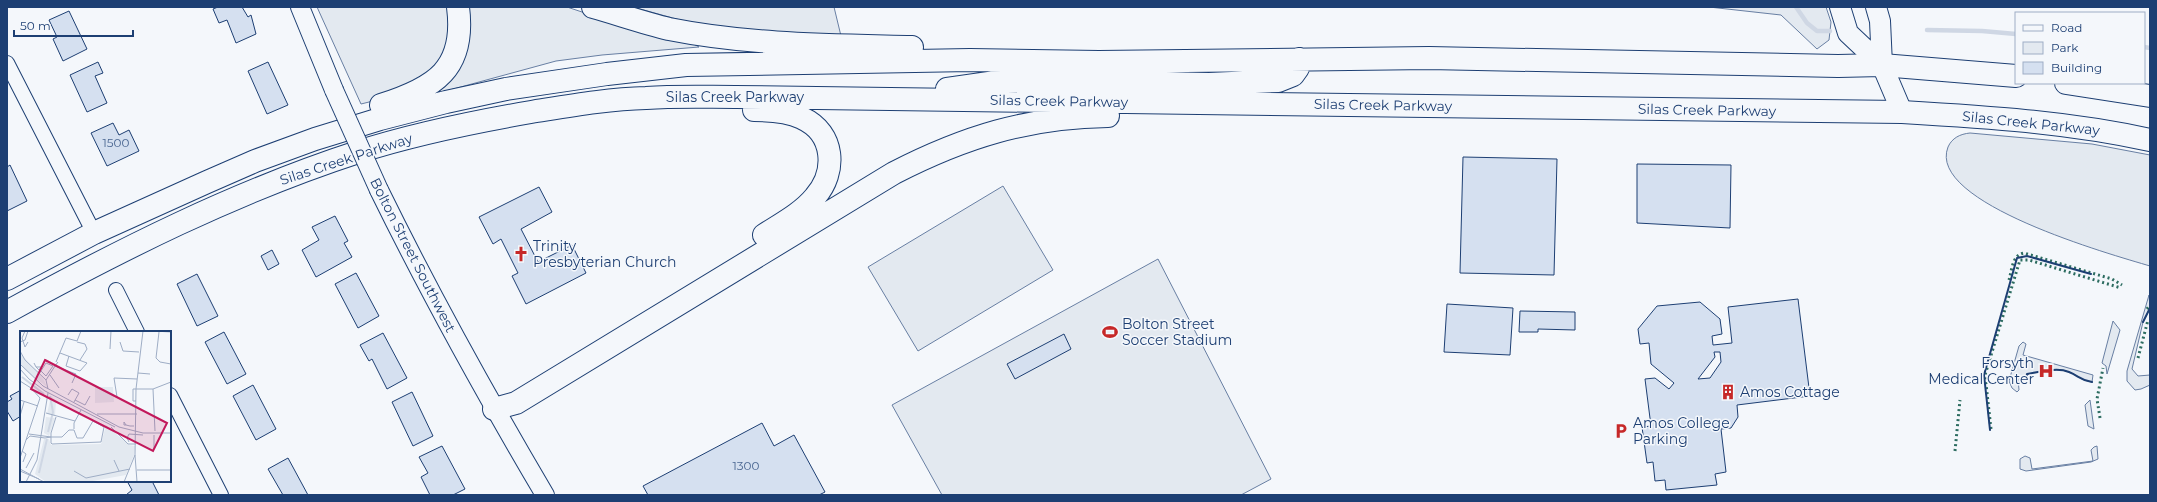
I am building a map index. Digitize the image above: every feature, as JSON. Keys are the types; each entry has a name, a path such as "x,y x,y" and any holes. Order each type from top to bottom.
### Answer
{"main road":[{"path":"255,161 310,127 403,98 428,87 447,68 457,47 459,20 458,7"},
{"path":"593,7 669,29 719,37 799,44 918,47 970,60"},
{"path":"1840,7 1848,33 1882,65"},
{"path":"1876,7 1880,21 1882,65 1902,112"},
{"name":"Silas Creek Parkway","path":"7,278 94,233 255,161 351,128 446,102 506,89 606,74 686,65 970,60 1099,62 1428,58 1838,66 1882,65 2015,76"},
{"path":"913,99 956,86 996,82 1065,81 1210,84 1278,81 1293,74 1298,68 1299,59"},
{"path":"2072,84 2150,96"},
{"path":"494,409 510,392 796,214 815,197 824,183 831,161 828,144 819,130 802,117 783,112 761,110 681,108 645,98"},
{"name":"Silas Creek Parkway","path":"7,312 103,259 175,225 265,186 358,152 410,137 504,117 561,107 645,98 913,99 1902,112 2004,118 2104,130 2150,140"},
{"path":"494,409 516,403 894,173 931,154 997,130 1026,123 1085,116 1161,115 1241,103"}],"street":[{"name":"Bolton Street Southwest","path":"300,7 334,90 379,190 417,267 494,409 545,495"},
{"path":"7,63 94,233"},
{"path":"116,290 136,331"},
{"path":"171,397 221,495"}],"green space":[{"path":"317,7 448,7 450,37 440,65 397,95 361,104"},
{"path":"464,7 567,7 630,28 692,43 699,47 602,55 556,61 424,97"},
{"path":"633,7 834,7 841,36 781,34 687,22"},
{"path":"1709,7 1826,7 1831,22 1829,40 1817,49 1781,15"},
{"path":"1970,133 2092,144 2150,155 2150,266 2100,251 2027,223 1992,206 1965,188 1949,168 1948,147 1957,137"},
{"path":"1003,186 1053,270 918,351 868,267"},
{"name":"Bolton Street Soccer Stadium","path":"1158,259 1271,479 1241,495 942,495 892,405"},
{"path":"2149,295 2150,308 2143,322 2132,369 2138,376 2150,375 2150,385 2135,390 2127,381 2127,371"},
{"path":"2113,321 2120,330 2107,374 2106,366 2102,363"},
{"path":"2023,342 2026,344 2023,355 2093,375 2092,382 2072,373 2059,370 2048,370 2028,374 2026,378 2018,379 2019,390 2017,392 2012,388 2009,381 2019,346"},
{"path":"2090,400 2094,429 2088,426 2085,405"},
{"path":"2097,446 2098,459 2091,462 2026,471 2020,469 2020,459 2025,456 2030,458 2032,469 2093,461 2091,450"}],"building":[{"path":"218,7 242,7 248,17 251,15 256,34 236,43 227,20 219,23 213,9"},
{"path":"69,11 87,49 63,61 53,39 57,37 49,20"},
{"path":"98,62 103,73 95,76 107,103 87,112 70,75"},
{"path":"268,62 288,105 267,114 248,71"},
{"path":"113,123 119,135 129,130 139,151 107,166 91,133"},
{"path":"1463,157 1557,159 1554,275 1460,273"},
{"path":"1637,164 1731,165 1730,228 1637,223"},
{"path":"10,165 27,201 7,211 7,167"},
{"name":"Trinity Presbyterian Church","path":"539,187 552,212 521,229 538,262 572,245 586,273 526,304 512,276 518,273 501,239 493,244 479,217"},
{"path":"335,216 348,241 344,243 352,257 316,277 302,250 319,240 312,227"},
{"path":"272,250 279,264 268,270 261,256"},
{"path":"356,273 379,316 358,328 335,284"},
{"path":"197,274 218,316 197,326 177,284"},
{"name":"Amos Cottage","path":"1798,299 1810,396 1737,405 1738,417 1731,428 1721,429 1726,472 1715,474 1717,485 1666,490 1665,480 1655,481 1653,462 1647,463 1642,427 1651,426 1645,379 1655,378 1669,389 1674,383 1651,364 1649,343 1640,344 1638,329 1657,306 1700,302 1720,319 1722,334 1712,336 1713,345 1732,343 1728,307","holes":["1714,352 1720,352 1721,362 1710,378 1698,379 1715,357"]},
{"path":"1447,304 1513,308 1510,355 1444,352"},
{"path":"1520,311 1575,312 1575,330 1538,329 1538,332 1519,332"},
{"path":"224,332 246,374 227,384 205,342"},
{"path":"383,333 407,378 387,389 372,359 369,361 360,345"},
{"path":"1064,334 1071,349 1015,379 1007,364"},
{"path":"253,385 276,429 256,440 233,396"},
{"path":"20,391 20,417 13,421 7,411 7,402 12,399 10,396"},
{"path":"412,392 433,436 413,446 392,402"},
{"path":"762,423 774,446 794,435 825,492 819,495 648,495 643,486"},
{"path":"442,446 465,489 453,495 430,495 421,477 428,473 419,457"},
{"path":"288,458 308,495 283,495 268,469"},
{"path":"128,482 152,482 159,495 126,495 132,490"}],"waterway":[{"path":"1796,7 1807,23 1817,31 1830,31"},
{"path":"1927,30 1982,31 2015,34"},
{"path":"2145,47 2150,48"}],"hedge":[{"path":"2009,280 2015,260 2020,254 2024,253 2112,279 2122,285"},
{"path":"1991,429 1985,375 2020,260 2029,260 2121,288"},
{"path":"2147,309 2150,305"},
{"path":"2138,358 2148,320"},
{"path":"2100,418 2097,399 2103,368"},
{"path":"1955,451 1960,400"}],"wall":[{"path":"1990,430 1984,375 2017,258 2027,256 2091,274"},
{"path":"2143,322 2150,308"},
{"path":"2026,378 2027,374 2048,370 2059,370 2069,372 2082,379 2092,382"}],"place":[{"name":"Trinity Presbyterian Church","path":"521,254"},
{"name":"Bolton Street Soccer Stadium","path":"1110,332"},
{"name":"Forsyth Medical Center","path":"2046,371"},
{"name":"Amos Cottage","path":"1728,392"},
{"name":"Amos College Parking","path":"1621,431"}]}
